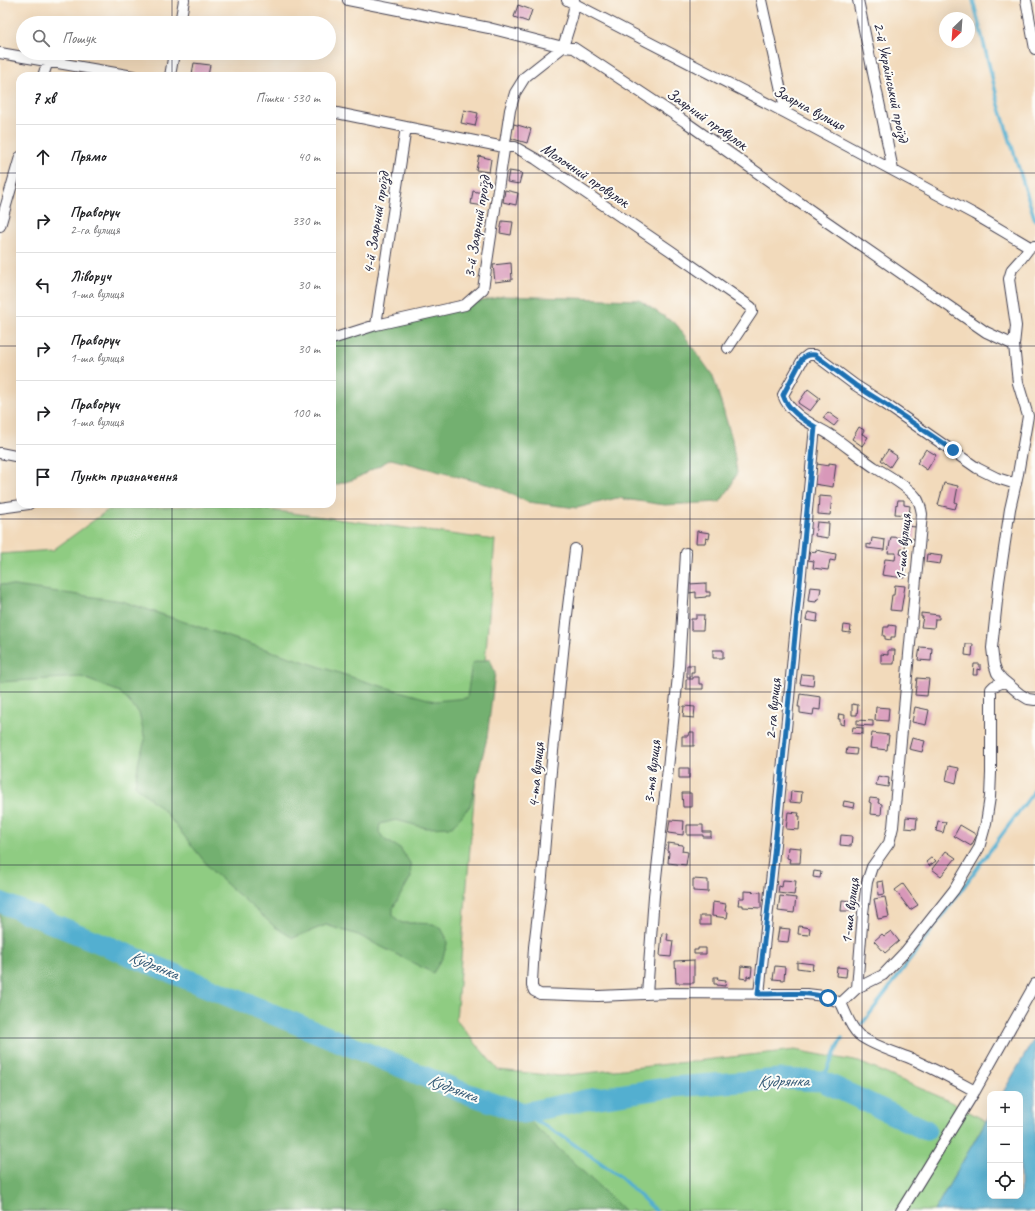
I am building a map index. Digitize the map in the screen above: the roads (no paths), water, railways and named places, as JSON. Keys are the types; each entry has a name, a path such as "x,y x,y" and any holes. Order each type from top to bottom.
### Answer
{"street":[{"path":"181,16 184,0"},
{"name":"Заярний провулок","path":"348,0 490,28 563,47 574,48 687,123 820,218 986,332 1014,345"},
{"path":"761,0 786,113"},
{"name":"2-й Український проїзд","path":"858,0 893,170"},
{"path":"1026,0 1035,49"},
{"path":"563,47 572,18 572,1"},
{"name":"Заярна вулиця","path":"572,1 786,113 1032,246"},
{"name":"3-й Заярний проїзд","path":"376,324 465,305 483,289 504,146 510,110 515,93 525,77 563,47"},
{"path":"0,53 16,56"},
{"path":"42,60 110,72"},
{"path":"171,72 173,60"},
{"path":"45,72 48,61"},
{"name":"Молочний провулок","path":"336,113 515,147 536,159 751,307 752,312 728,348"},
{"name":"4-й Заярний проїзд","path":"376,324 406,127"},
{"path":"0,226 16,171"},
{"path":"1032,246 1012,269 1009,279 1016,326 1014,345 1018,383 1028,416 1010,509 999,582 992,648 996,669 1004,682 1020,694 1035,700"},
{"path":"336,338 376,324"},
{"name":"1-ша вулиця","path":"857,988 868,876 875,862 889,842 893,827 922,514 919,500 909,490 791,410 783,395 800,363 805,357 811,355 819,357 855,385 977,468 997,478 1016,484"},
{"name":"2-га вулиця","path":"758,994 774,854 815,427"},
{"path":"0,452 16,456"},
{"path":"0,508 16,506"},
{"name":"4-та вулиця","path":"575,549 551,771 541,888 532,969 533,989 537,993 546,994 598,996 647,994"},
{"name":"3-тя вулиця","path":"647,994 654,896 678,667 686,553"},
{"path":"841,1002 857,988 883,975 906,952 954,890 979,848 986,824 990,797 991,689 994,686 1004,682"},
{"path":"902,1211 976,1091 1035,984"},
{"path":"647,994 819,995 841,1002 856,1032 862,1037 932,1068 976,1091"}],"water":[{"path":"1035,1037 1035,1211 934,1211 987,1119 987,1199 1023,1199 1023,1091 1004,1091"}],"waterway":[{"path":"973,0 999,105 1035,220"},
{"path":"862,1024 1035,788"},
{"name":"Кудрянка","path":"0,902 457,1090 523,1113 585,1100 673,1087 781,1079 822,1081 926,1130"},
{"path":"822,1081 842,1038"},
{"path":"523,1113 562,1136 618,1175 656,1211"}]}
